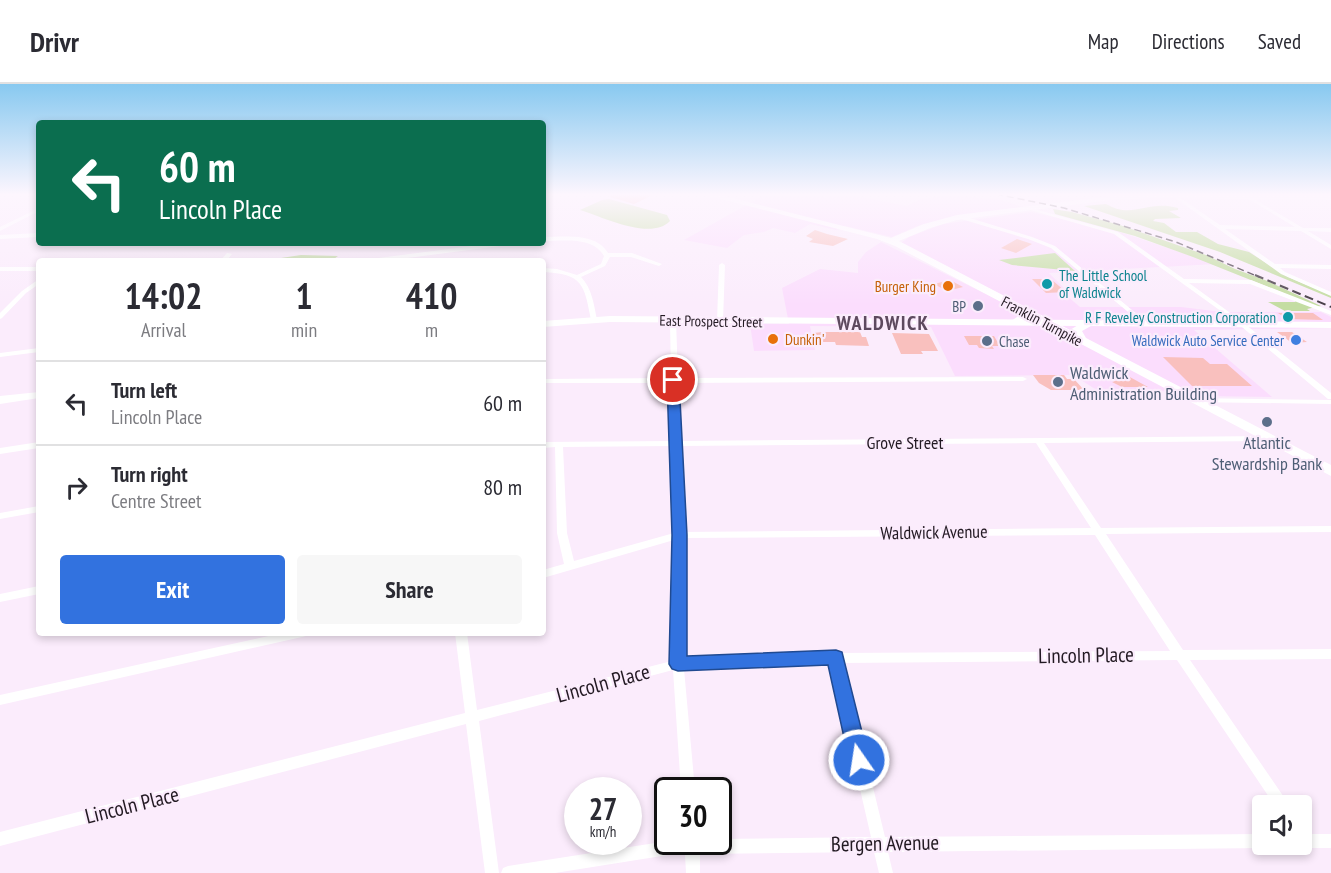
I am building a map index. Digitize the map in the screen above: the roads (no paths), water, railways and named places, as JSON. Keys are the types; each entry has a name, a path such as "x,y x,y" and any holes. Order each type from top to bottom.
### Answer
{"main road":[{"name":"Franklin Turnpike","path":"851,231 891,241 1331,471"},
{"path":"891,241 915,231"},
{"path":"1014,324 1022,318 1023,311"},
{"path":"1084,343 1076,333 1087,324"}],"street":[{"path":"1004,231 1053,247 1147,325"},
{"path":"1109,231 1116,233 1243,325 1331,397"},
{"path":"1225,231 1289,277 1331,294"},
{"path":"1303,231 1331,247"},
{"path":"0,237 36,235"},
{"path":"546,239 588,240 602,247 606,260 599,268 578,278"},
{"path":"394,258 485,246"},
{"path":"226,258 229,254"},
{"path":"606,255 632,255 659,264"},
{"path":"720,321 722,265"},
{"path":"1272,266 1331,267"},
{"path":"0,269 36,269"},
{"path":"546,270 560,271 578,278 589,290 594,320"},
{"path":"1184,281 1251,282 1331,313"},
{"path":"0,317 36,283"},
{"name":"East Prospect Street","path":"546,324 594,320 673,320 1331,325"},
{"path":"673,320 679,535 678,664 687,777"},
{"path":"0,355 36,350"},
{"path":"546,381 1023,379"},
{"path":"0,400 36,395"},
{"path":"1194,400 1331,402"},
{"name":"Grove Street","path":"546,444 1267,438"},
{"path":"1039,441 1275,795"},
{"path":"559,444 562,533 570,567"},
{"path":"0,451 36,445"},
{"path":"0,516 36,510"},
{"name":"Waldwick Avenue","path":"546,573 679,535 1331,530"},
{"path":"0,598 36,591"},
{"path":"0,700 288,636"},
{"path":"461,636 492,873"},
{"name":"Lincoln Place","path":"0,839 678,664 836,658 1331,654"},
{"path":"836,658 886,873"},
{"path":"1312,840 1331,841"},
{"name":"Bergen Avenue","path":"732,844 1252,842"},
{"name":"Bergen Avenue","path":"508,873 654,850"},
{"path":"692,855 693,873"}],"railway":[{"path":"1139,231 1176,242 1259,277"},
{"path":"1255,275 1331,307"}],"place":[{"name":"The Little School of Waldwick","path":"1047,284"},
{"name":"Burger King","path":"948,286"},
{"name":"BP","path":"978,306"},
{"name":"R F Reveley Construction Corporation","path":"1288,317"},
{"name":"Dunkin'","path":"773,339"},
{"name":"Waldwick Auto Service Center","path":"1296,340"},
{"name":"Chase","path":"987,341"},
{"name":"Waldwick Administration Building","path":"1058,382"},
{"name":"Atlantic Stewardship Bank","path":"1267,422"}],"district":[{"name":"WALDWICK","path":"883,323"}]}
